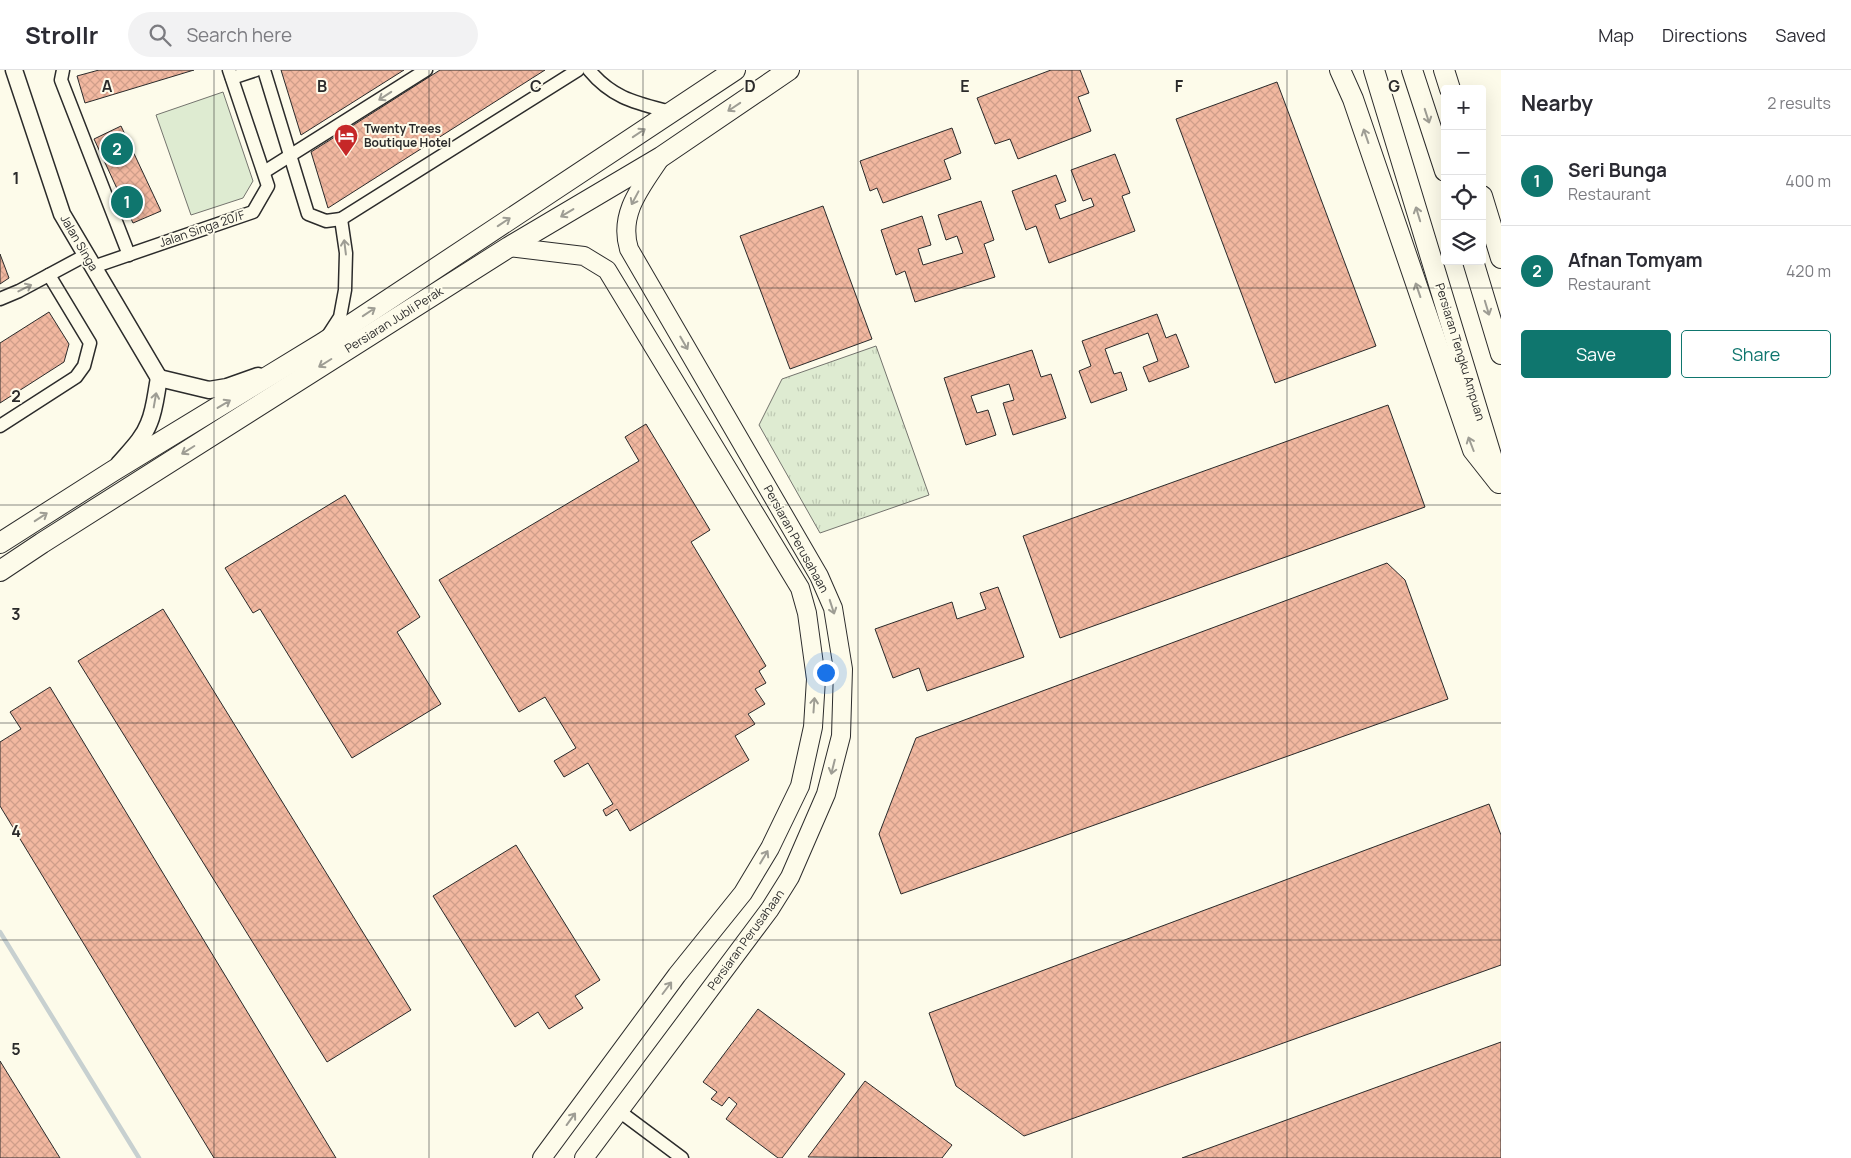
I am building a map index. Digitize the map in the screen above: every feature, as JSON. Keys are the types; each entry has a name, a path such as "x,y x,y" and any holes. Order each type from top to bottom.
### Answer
{"main road":[{"name":"Persiaran Jubli Perak","path":"0,543 113,471 323,343 736,70"},
{"name":"Persiaran Jubli Perak","path":"0,571 509,247 661,157 789,70"},
{"path":"1340,70 1353,99 1473,450 1500,486"},
{"path":"1353,99 1354,70"},
{"name":"Persiaran Tengku Ampuan","path":"1374,70 1500,486"},
{"path":"1412,70 1441,159"},
{"path":"1444,70 1449,85"},
{"name":"Persiaran Perusahaan","path":"584,1158 770,910 790,877 826,794 841,736 843,669 833,608 819,576 625,237 626,221 633,201 661,157"},
{"path":"1486,209 1501,258"},
{"name":"Persiaran Perusahaan","path":"509,247 584,256 607,270 800,588 807,613 816,680 813,727 800,786 770,848 743,893 677,975 542,1158"},
{"path":"1474,265 1501,354"}],"street":[{"name":"Jalan Singa","path":"14,70 62,214 159,378"},
{"path":"63,70 61,80 129,255"},
{"path":"231,74 256,70"},
{"path":"264,70 308,214 326,221 341,219 578,70"},
{"path":"264,172 426,70"},
{"path":"589,70 600,83 630,101 671,112"},
{"name":"Jalan Singa 20/F","path":"0,299 49,276 90,261 129,255 253,212 268,186 231,74"},
{"path":"323,343 340,317 346,290 346,252 341,219"},
{"path":"0,426 76,377 84,366 90,343 49,276"},
{"path":"113,471 149,425 159,378 194,388 209,390 284,368"},
{"path":"619,1111 682,1158"}],"green space":[{"path":"223,92 253,181 243,198 191,215 156,115"},
{"path":"876,346 929,495 820,533 759,425 782,379"}],"building":[{"path":"99,70 194,70 85,103 77,76"},
{"path":"281,70 404,70 301,135"},
{"path":"440,70 545,70 328,208 311,152"},
{"path":"1051,70 1080,70 1089,93 1078,97 1091,131 1018,159 1010,139 995,144 977,98"},
{"path":"1277,82 1376,346 1275,383 1176,119"},
{"path":"121,126 161,211 133,223 94,139"},
{"path":"952,128 961,153 944,160 951,179 883,203 877,188 870,191 860,161"},
{"path":"1115,154 1130,193 1122,196 1135,231 1049,263 1036,226 1026,230 1012,191 1056,175 1066,201 1055,205 1060,219 1094,206 1091,198 1083,201 1071,170"},
{"path":"981,201 994,240 984,244 995,277 915,302 905,271 896,275 881,230 922,216 931,245 918,249 923,265 963,253 957,236 946,240 938,215"},
{"path":"823,206 872,339 790,369 740,236"},
{"path":"0,254 9,278 0,284"},
{"path":"49,312 69,344 64,362 0,403 0,343"},
{"path":"1157,314 1166,338 1176,334 1189,367 1149,382 1143,367 1158,361 1148,333 1105,349 1114,374 1121,372 1127,390 1091,403 1079,371 1091,366 1082,341"},
{"path":"1032,350 1041,377 1051,374 1066,418 1013,435 1003,403 1014,400 1009,384 971,396 977,413 988,410 996,435 966,445 944,378"},
{"path":"1388,405 1425,507 1060,638 1023,536"},
{"path":"646,424 710,530 691,542 766,666 759,671 766,683 755,689 765,704 748,714 755,724 735,736 749,760 630,831 617,809 606,816 603,810 613,804 588,763 564,777 554,761 576,748 545,697 519,712 439,580 639,461 625,437"},
{"path":"345,495 420,617 397,632 441,704 352,758 260,609 253,613 225,568"},
{"path":"1387,563 1405,580 1448,699 901,894 879,834 916,738"},
{"path":"998,587 1024,657 927,691 919,668 893,678 875,629 952,602 957,619 986,609 980,593"},
{"path":"163,609 411,1010 327,1062 78,661"},
{"path":"50,687 336,1158 214,1158 0,806 0,742 21,729 10,712"},
{"path":"1489,804 1501,835 1501,965 1024,1136 956,1086 929,1013"},
{"path":"516,845 600,980 575,996 583,1008 549,1029 538,1012 515,1027 433,896"},
{"path":"758,1009 845,1074 782,1158 778,1158 726,1119 737,1104 729,1097 722,1106 711,1099 717,1092 703,1082"},
{"path":"1501,1042 1501,1158 1182,1158"},
{"path":"0,1061 60,1158 0,1158"},
{"path":"865,1081 952,1145 942,1158 808,1157"}],"waterway":[{"path":"0,932 139,1158"}],"place":[{"name":"Afnan Tomyam","path":"117,149"},
{"name":"Twenty Trees Boutique Hotel","path":"346,157"},
{"name":"Seri Bunga","path":"127,202"}]}
